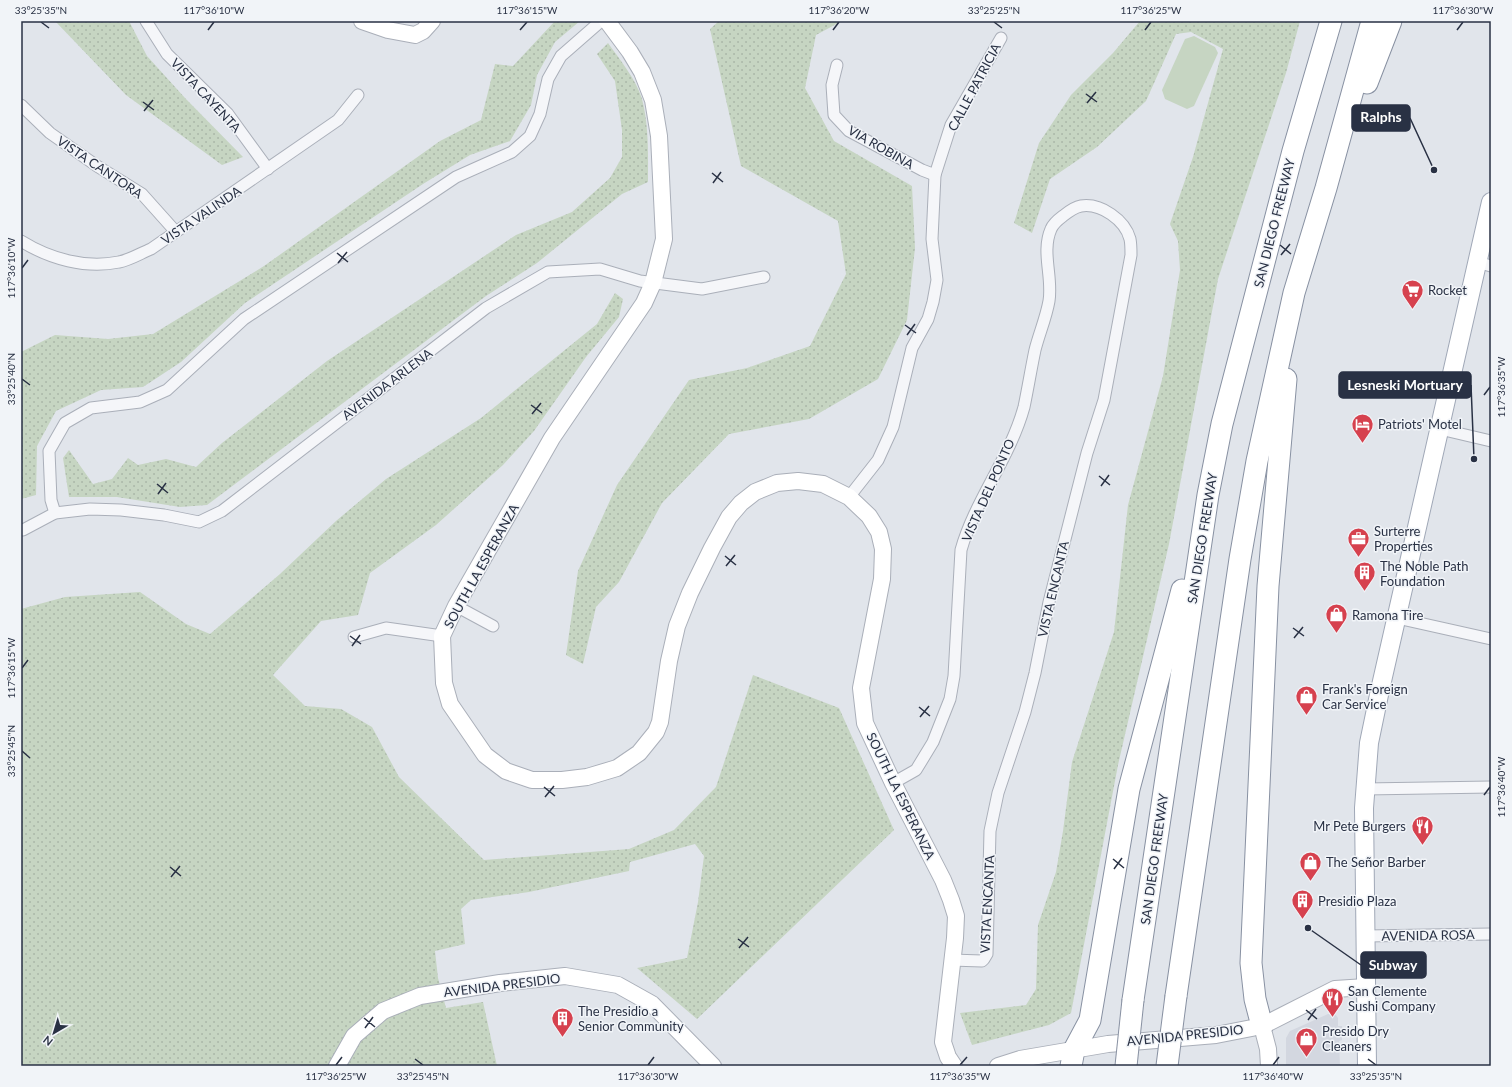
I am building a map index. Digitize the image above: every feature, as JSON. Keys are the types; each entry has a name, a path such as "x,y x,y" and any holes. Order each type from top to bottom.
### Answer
{"highway":[{"name":"SAN DIEGO FREEWAY","path":"1126,1066 1134,1000 1208,495 1222,424 1291,158 1331,21"},
{"path":"1167,1066 1240,559 1257,461 1294,293 1326,188 1372,21"},
{"path":"1326,188 1391,21"},
{"path":"1262,1026 1255,999 1251,955 1268,586 1294,293"},
{"path":"1073,1058 1090,1020 1129,789 1208,495"}],"main road":[{"path":"1367,1066 1364,828 1365,789 1369,743 1440,429 1484,264 1491,202"}],"street":[{"name":"VISTA CAYENTA","path":"146,21 167,54 228,114 268,168"},
{"path":"362,21 388,30 415,35 423,31 432,21"},
{"path":"55,514 51,500 49,451 65,422 91,408 140,402 166,390 244,319 456,177 512,152 530,136 540,114 548,80 561,56 601,21"},
{"name":"SOUTH LA ESPERANZA","path":"607,21 630,52 642,72 653,100 659,136 664,239 652,283 644,303 552,438 456,606 442,636 444,683 450,704 485,755 506,771 532,780 562,780 587,777 617,768 639,753 658,727 665,694 669,660 677,626 690,593 712,548 729,517 740,503 755,492 777,483 798,481 823,484 849,497 869,516 878,532 883,549 882,579 861,688 866,723 893,783 925,843 951,900 956,916 955,938 951,960 943,1042 948,1058 954,1066"},
{"name":"CALLE PATRICIA","path":"849,497 878,460 893,427 912,348 928,319 937,280 932,239 935,174 951,125 1000,38"},
{"name":"VIA ROBINA","path":"837,65 832,85 834,115 849,131 922,170 935,174"},
{"name":"VISTA VALINDA","path":"21,240 54,257 71,262 97,265 121,262 151,249 338,120 358,95"},
{"name":"VISTA CANTORA","path":"21,105 50,133 97,166 142,194 176,232"},
{"name":"VISTA DEL PONTO","path":"893,783 916,770 933,742 950,699 954,676 961,550 966,532 1005,456 1023,408 1035,349 1049,302 1050,286 1047,260 1048,242 1051,228 1068,211 1081,206 1091,206"},
{"name":"VISTA ENCANTA","path":"951,960 982,961 987,954 990,831 993,813 998,793 1026,712 1049,602 1087,453 1104,400 1115,346 1131,254 1130,239 1125,228 1115,218 1105,210 1091,206"},
{"name":"AVENIDA ARLENA","path":"22,530 55,514 90,508 164,515 199,522 222,511 486,308 548,272 600,269 640,281 702,289 764,277"},
{"path":"1440,429 1491,441"},
{"path":"456,606 493,626"},
{"path":"1397,618 1491,639"},
{"path":"354,637 386,628 442,636"},
{"path":"1365,789 1491,787"},
{"name":"AVENIDA ROSA","path":"1366,936 1491,934"},
{"name":"AVENIDA PRESIDIO","path":"336,1066 354,1036 383,1011 420,996 500,983 565,976 618,984 652,1004 713,1066"},
{"name":"AVENIDA PRESIDIO","path":"998,1066 1020,1059 1073,1058 1108,1044 1216,1035 1262,1026 1335,989 1366,987"},
{"path":"1262,1026 1268,1049 1269,1066"}],"shaded area":[{"path":"1328,1014 1335,1014 1338,1018 1338,1026 1342,1026 1342,1040 1339,1041 1340,1066 1286,1066 1286,1038 1290,1031"}],"green space":[{"path":"55,21 129,21 147,56 185,98 243,157 222,165 126,95"},
{"path":"555,21 580,21 555,42 537,75 531,105 510,141 470,155 423,184 245,303 181,362 143,387 101,390 56,411 37,446 36,495 21,499 21,352 55,335 108,339 153,334 264,266 440,141 481,120 495,64 513,66"},
{"path":"719,21 842,21 816,35 805,88 834,141 912,186 915,248 907,320 878,379 809,419 729,434 662,503 619,582 596,607 583,664 566,655 578,571 617,485 689,380 747,368 810,346 846,274 838,221 741,166 710,29"},
{"path":"1140,21 1300,21 1286,73 1218,279 1169,544 1118,765 1071,1013 1049,1025 972,1045 960,1013 1026,1005 1036,989 1038,925 1056,872 1072,762 1114,632 1128,505 1163,376 1180,270 1178,241 1170,224 1193,157 1223,49 1191,32 1176,34 1146,101 1097,147 1050,179 1032,233 1014,223 1039,143 1071,95 1113,53"},
{"path":"1194,36 1215,47 1218,53 1194,106 1187,109 1165,99 1162,90 1185,39"},
{"path":"608,43 632,77 642,99 647,130 648,182 622,194 537,263 486,296 207,505 180,507 117,497 69,497 63,458 69,450 93,484 112,479 128,458 138,465 166,459 196,467 222,443 327,361 516,235 572,212 610,178 622,157 622,130 615,81 597,54"},
{"path":"615,293 623,299 619,317 586,357 534,431 503,465 436,525 370,573 358,615 321,621 273,675 305,706 341,709 372,727 399,777 484,860 629,849 674,830 716,787 753,675 839,708 894,830 697,1019 637,968 687,958 698,902 704,856 695,844 630,862 629,871 529,892 471,900 461,909 465,944 435,951 438,978 446,1008 483,1002 497,1066 21,1066 21,609 65,597 140,592 186,624 210,634 280,574 336,521 386,479 481,418 597,324"}],"place":[{"name":"Ralphs","path":"1434,170"},
{"name":"Rocket","path":"1412,310"},
{"name":"Patriots' Motel","path":"1363,444"},
{"name":"Lesneski Mortuary","path":"1474,459"},
{"name":"Surterre Properties","path":"1359,558"},
{"name":"The Noble Path Foundation","path":"1365,592"},
{"name":"Ramona Tire","path":"1336,634"},
{"name":"Frank's Foreign Car Service","path":"1306,716"},
{"name":"Mr Pete Burgers","path":"1422,846"},
{"name":"The Señor Barber","path":"1311,882"},
{"name":"Presidio Plaza","path":"1302,920"},
{"name":"Subway","path":"1308,928"},
{"name":"San Clemente Sushi Company","path":"1332,1018"},
{"name":"The Presidio a Senior Community","path":"563,1038"},
{"name":"Presido Dry Cleaners","path":"1306,1058"}]}
